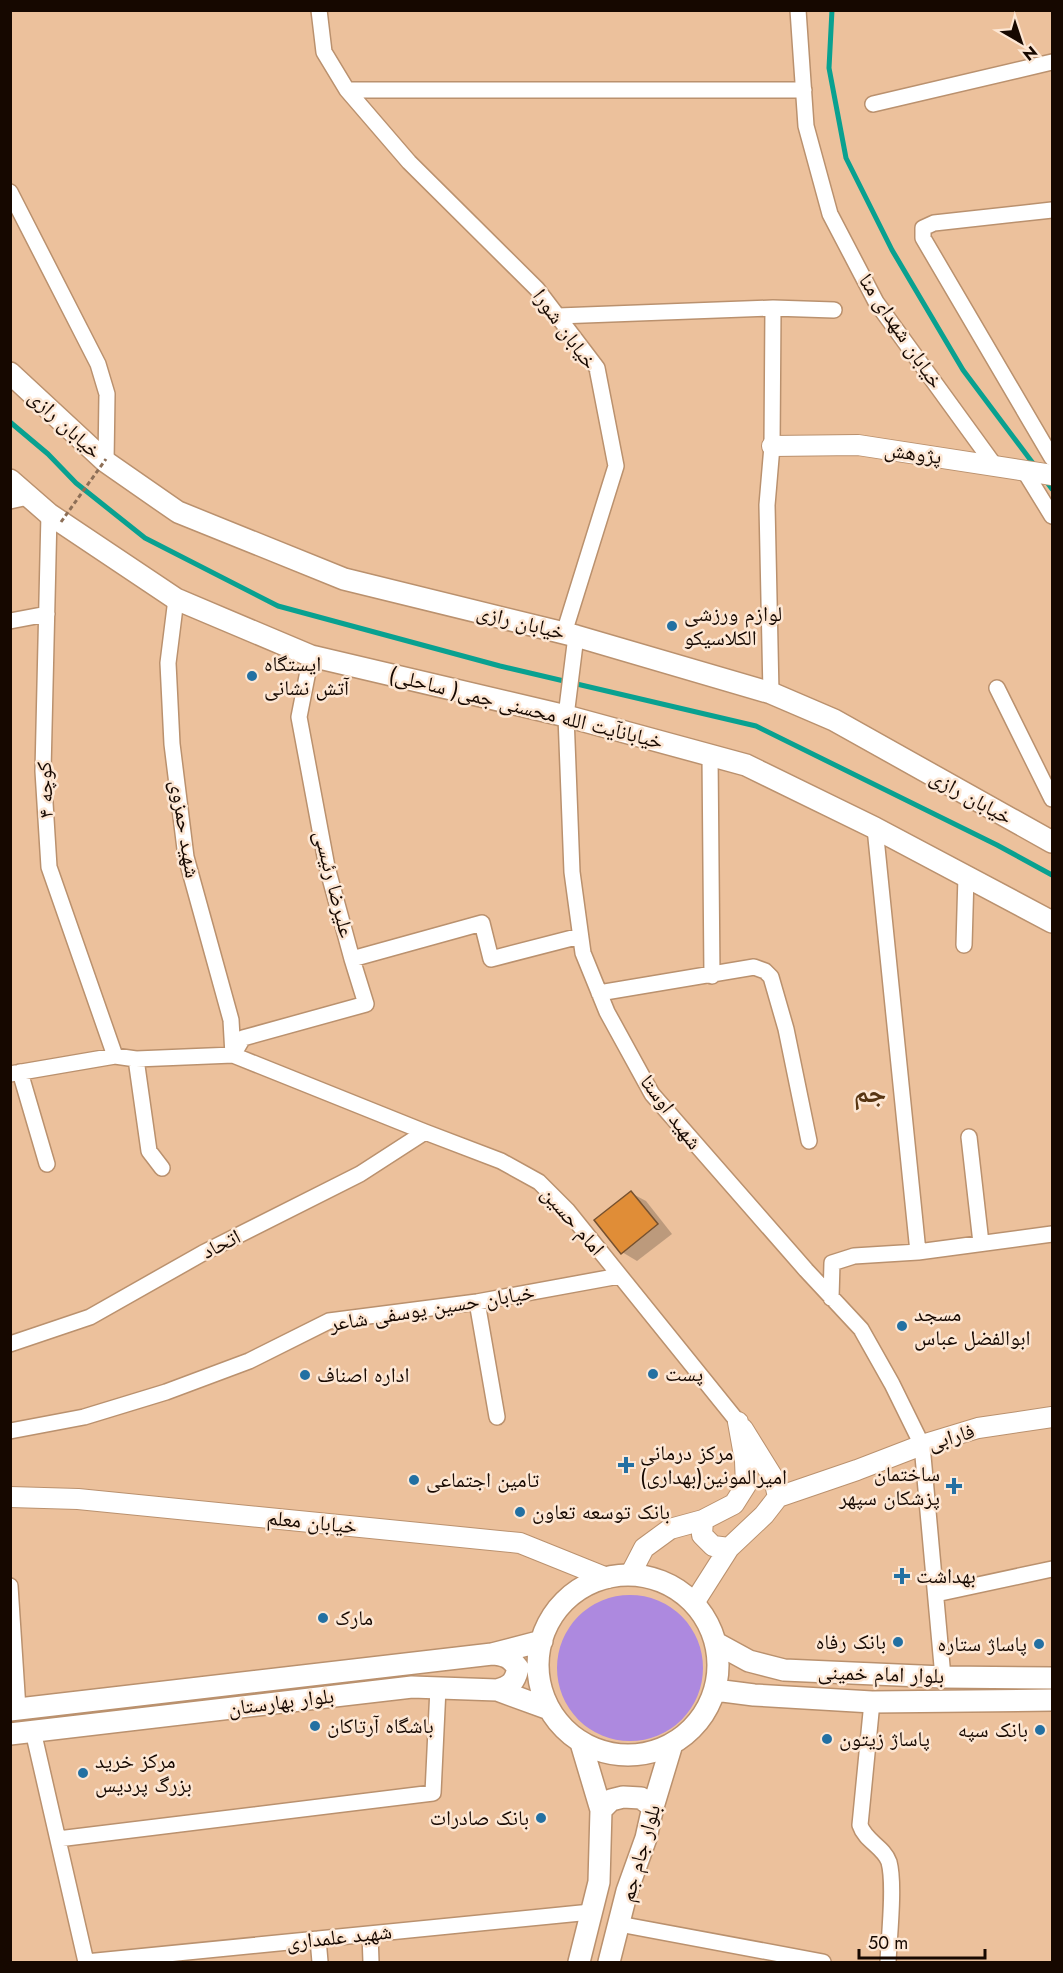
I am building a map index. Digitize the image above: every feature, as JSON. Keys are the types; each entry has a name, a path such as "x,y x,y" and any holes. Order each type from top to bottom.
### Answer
{"main road":[{"name":"خیابان رازی","path":"10,373 106,461 178,512 344,579 570,634 771,693 834,720 1053,842"},
{"name":"خیابانآیت الله محسنی جمی( ساحلی)","path":"10,480 20,499 55,518 176,599 311,656 566,716 746,765 875,828 1053,922"},
{"path":"630,1575 654,1579 675,1588 694,1603 708,1622 716,1643 719,1667 715,1690 706,1712 691,1730 672,1744 650,1753 626,1756 603,1752 581,1743 563,1728 549,1709 541,1687 538,1664 542,1641 551,1619 566,1600 585,1587 607,1578 630,1575"},
{"name":"بلوار بهارستان","path":"14,1709 492,1654 542,1641"},
{"name":"بلوار امام خمینی","path":"716,1643 749,1661 784,1670 943,1677 1053,1678"},
{"path":"492,1654 512,1659 518,1668 516,1677 510,1686 497,1690"},
{"name":"بلوار بهارستان","path":"10,1734 412,1687 497,1690 549,1709"},
{"name":"بلوار امام خمینی","path":"715,1690 754,1695 872,1702 1053,1700"},
{"name":"بلوار جام جم","path":"579,1962 599,1882 601,1810 581,1743"},
{"name":"بلوار جام جم","path":"609,1962 627,1892 646,1838 672,1744"},
{"path":"601,1810 611,1800 623,1797 641,1798 653,1807"}],"street":[{"name":"خیابان شورا","path":"319,10 324,51 347,90 408,162 537,289 597,368 616,466 570,634 566,716"},
{"name":"خیابان شهدای منا","path":"798,10 806,126 830,214 876,302 995,466"},
{"path":"873,104 1053,62"},
{"path":"347,90 804,90"},
{"path":"10,192 98,364 107,394 106,461"},
{"path":"1053,210 934,223 923,228 922,238 1053,458"},
{"path":"558,316 773,308 834,310"},
{"path":"771,693 767,505 772,446 773,308"},
{"name":"پژوهش","path":"772,446 858,445 1053,475"},
{"path":"1026,472 1053,516"},
{"name":"کوچه ۴","path":"55,518 47,614 43,771 49,867 115,1056"},
{"name":"شهید حمزوی","path":"176,599 168,663 172,744 186,857 231,1020 233,1054"},
{"path":"10,621 47,614"},
{"name":"علیرضا رئیسی","path":"311,656 299,717 327,867 352,959 482,923 491,959 580,936"},
{"path":"997,688 1053,799"},
{"name":"شهید اوستا","path":"566,716 572,872 580,936 583,953 607,1012 652,1094 713,1166 861,1329 892,1384 922,1445"},
{"path":"710,755 712,976"},
{"path":"875,828 918,1252"},
{"path":"964,945 966,876"},
{"path":"47,1164 15,1073 115,1056 136,1059 233,1054 243,1038 366,1004 352,959"},
{"path":"599,993 754,968 765,971 771,977 786,1029 808,1141"},
{"name":"امام حسین","path":"233,1054 501,1161 539,1182 567,1210 738,1422 774,1479 778,1497"},
{"path":"136,1059 149,1151 162,1168"},
{"name":"اتحاد","path":"10,1344 90,1317 203,1253 360,1174 425,1132"},
{"path":"969,1137 981,1244"},
{"path":"831,1298 832,1263 854,1256 918,1252 1053,1234"},
{"name":"خیابان حسین یوسفی شاعر","path":"10,1431 84,1417 166,1392 249,1361 329,1321 477,1302 620,1276"},
{"path":"477,1302 497,1417"},
{"name":"فارابی","path":"778,1497 922,1445 978,1428 1053,1417"},
{"path":"630,1575 644,1548 670,1529 703,1520 734,1504 746,1485 745,1461 738,1422"},
{"path":"922,1445 943,1677"},
{"name":"خیابان معلم","path":"10,1497 78,1499 520,1543 607,1578"},
{"path":"694,1603 729,1548 764,1515 778,1497"},
{"path":"703,1520 702,1535 712,1546 729,1548"},
{"path":"936,1594 1053,1569"},
{"path":"10,1586 14,1709"},
{"path":"58,1839 433,1793 438,1688"},
{"path":"872,1702 860,1826 862,1833 884,1853 889,1861 891,1898 888,1962"},
{"path":"33,1731 86,1962"},
{"name":"شهید علمداری","path":"86,1962 591,1912"},
{"path":"619,1924 823,1962"},
{"path":"370,1934 371,1962"},
{"path":"318,1939 320,1962"}],"path":[{"path":"55,518 106,461"}],"shaded area":[{"path":"630,1595 658,1600 682,1616 698,1640 703,1668 698,1696 682,1720 658,1736 630,1741 602,1736 578,1720 562,1696 557,1668 562,1640 578,1616 602,1600"}],"building":[{"path":"631,1191 658,1224 621,1254 594,1220"}],"waterway":[{"path":"832,10 829,68 846,158 892,250 963,370 1035,466"},
{"path":"10,422 48,454 76,483 145,538 278,606 500,666 756,726 997,845 1052,875"},
{"path":"1046,481 1052,489"}],"place":[{"name":"لوازم ورزشی الکلاسیکو","path":"672,626"},
{"name":"ایستگاه آتش نشانی","path":"252,676"},
{"name":"مسجد ابوالفضل عباس","path":"902,1326"},
{"name":"پست","path":"653,1374"},
{"name":"اداره اصناف","path":"305,1375"},
{"name":"مرکز درمانی امیرالمونین(بهداری)","path":"626,1465"},
{"name":"تامین اجتماعی","path":"414,1480"},
{"name":"ساختمان پزشکان سپهر","path":"954,1486"},
{"name":"بانک توسعه تعاون","path":"520,1512"},
{"name":"بهداشت","path":"902,1576"},
{"name":"مارک","path":"323,1618"},
{"name":"بانک رفاه","path":"898,1642"},
{"name":"پاساژ ستاره","path":"1039,1644"},
{"name":"باشگاه آرتاکان","path":"315,1726"},
{"name":"بانک سپه","path":"1040,1730"},
{"name":"پاساژ زیتون","path":"827,1739"},
{"name":"مرکز خرید بزرگ پردیس","path":"83,1773"},
{"name":"بانک صادرات","path":"541,1818"}],"district":[{"name":"جم","path":"870,1093"}]}
